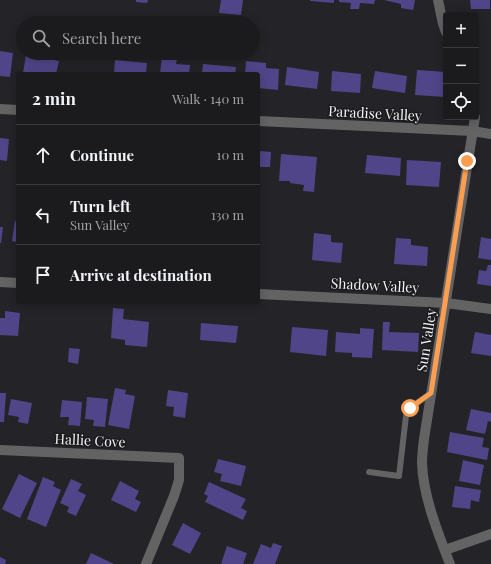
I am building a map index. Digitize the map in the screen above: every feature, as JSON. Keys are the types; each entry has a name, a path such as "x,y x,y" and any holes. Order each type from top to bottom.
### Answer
{"street":[{"path":"438,0 443,24"},
{"path":"0,109 16,110"},
{"name":"Sun Valley","path":"450,564 444,550 424,485 422,463 431,393 474,120"},
{"name":"Paradise Valley","path":"260,121 472,131 491,134"},
{"path":"0,282 16,283"},
{"name":"Shadow Valley","path":"260,294 446,303 491,309"},
{"name":"Hallie Cove","path":"0,450 179,458 178,480 175,490 146,564"},
{"path":"444,550 491,534"}],"lane":[{"path":"369,472 399,476 406,416 410,408 431,393"}],"building":[{"path":"136,0 148,0 147,3 136,2"},
{"path":"221,0 243,0 241,15 219,13"},
{"path":"334,0 334,3 310,1"},
{"path":"339,0 375,0 374,4 360,3 359,9 350,9 351,3 339,2"},
{"path":"384,0 415,0 413,10 401,8 401,4"},
{"path":"470,0 490,0 490,9 471,9"},
{"path":"0,51 13,53 10,77 0,76"},
{"path":"25,60 59,61 56,72 23,72"},
{"path":"115,60 147,63 146,72 114,72"},
{"path":"162,60 177,60 176,64 190,65 189,72 160,72"},
{"path":"246,61 266,63 266,68 279,69 278,90 260,88 260,72 245,72"},
{"path":"203,64 236,67 235,72 202,72"},
{"path":"287,67 319,72 317,89 285,85"},
{"path":"417,70 443,72 443,97 415,95"},
{"path":"332,71 361,74 360,93 331,91"},
{"path":"375,71 407,76 405,93 372,88"},
{"path":"0,138 9,139 7,161 0,160"},
{"path":"260,151 271,152 270,167 260,167"},
{"path":"281,154 317,157 314,192 303,191 304,185 290,183 290,181 279,181"},
{"path":"367,155 401,158 400,176 365,173"},
{"path":"407,160 441,162 439,187 406,185"},
{"path":"15,221 16,242 12,241"},
{"path":"0,227 3,227 1,243 0,243"},
{"path":"314,233 331,235 331,242 343,243 341,263 312,260"},
{"path":"481,237 491,239 491,260 478,258"},
{"path":"396,238 411,239 411,245 428,247 427,266 394,264"},
{"path":"488,265 491,265 491,286 477,284 479,270 486,271"},
{"path":"113,308 124,309 123,319 149,322 147,347 125,345 125,340 111,338"},
{"path":"5,311 20,313 18,336 0,335 0,318 5,318"},
{"path":"383,322 390,322 389,332 419,333 418,352 382,350"},
{"path":"201,323 238,326 236,343 200,340"},
{"path":"292,327 328,330 326,356 290,352"},
{"path":"360,328 374,329 372,358 352,357 352,353 335,352 336,332 360,334"},
{"path":"475,332 491,335 491,356 471,353"},
{"path":"69,348 80,349 78,364 68,362"},
{"path":"115,388 126,390 125,394 135,396 129,429 108,425"},
{"path":"168,390 188,393 185,418 173,416 174,407 166,406"},
{"path":"0,393 6,393 4,422 0,422"},
{"path":"87,397 108,399 105,427 93,426 94,420 85,419"},
{"path":"11,399 32,403 28,424 18,422 19,417 8,415"},
{"path":"62,400 82,402 80,426 68,425 69,417 60,417"},
{"path":"471,409 491,413 491,422 488,421 485,434 466,430"},
{"path":"450,432 484,438 482,447 489,448 487,460 447,452"},
{"path":"218,459 246,466 241,486 220,481 222,474 214,472"},
{"path":"463,460 484,465 480,485 459,481"},
{"path":"19,474 37,483 20,518 2,509"},
{"path":"43,477 55,482 53,486 61,490 46,527 27,519"},
{"path":"71,479 82,484 78,491 86,495 76,516 67,512 69,507 60,503"},
{"path":"120,481 139,491 135,499 141,502 136,512 111,500"},
{"path":"209,482 246,499 241,508 247,511 243,520 205,502 208,496 204,494"},
{"path":"455,486 481,490 479,502 471,500 470,509 452,507"},
{"path":"183,523 201,533 190,554 172,545"},
{"path":"273,543 282,546 275,564 253,564 261,544 271,548"},
{"path":"227,546 247,553 243,564 221,564"},
{"path":"91,553 114,564 86,564"},
{"path":"0,557 6,560 5,564 0,564"}],"route":[{"path":"410,408 431,393 467,161"}]}
